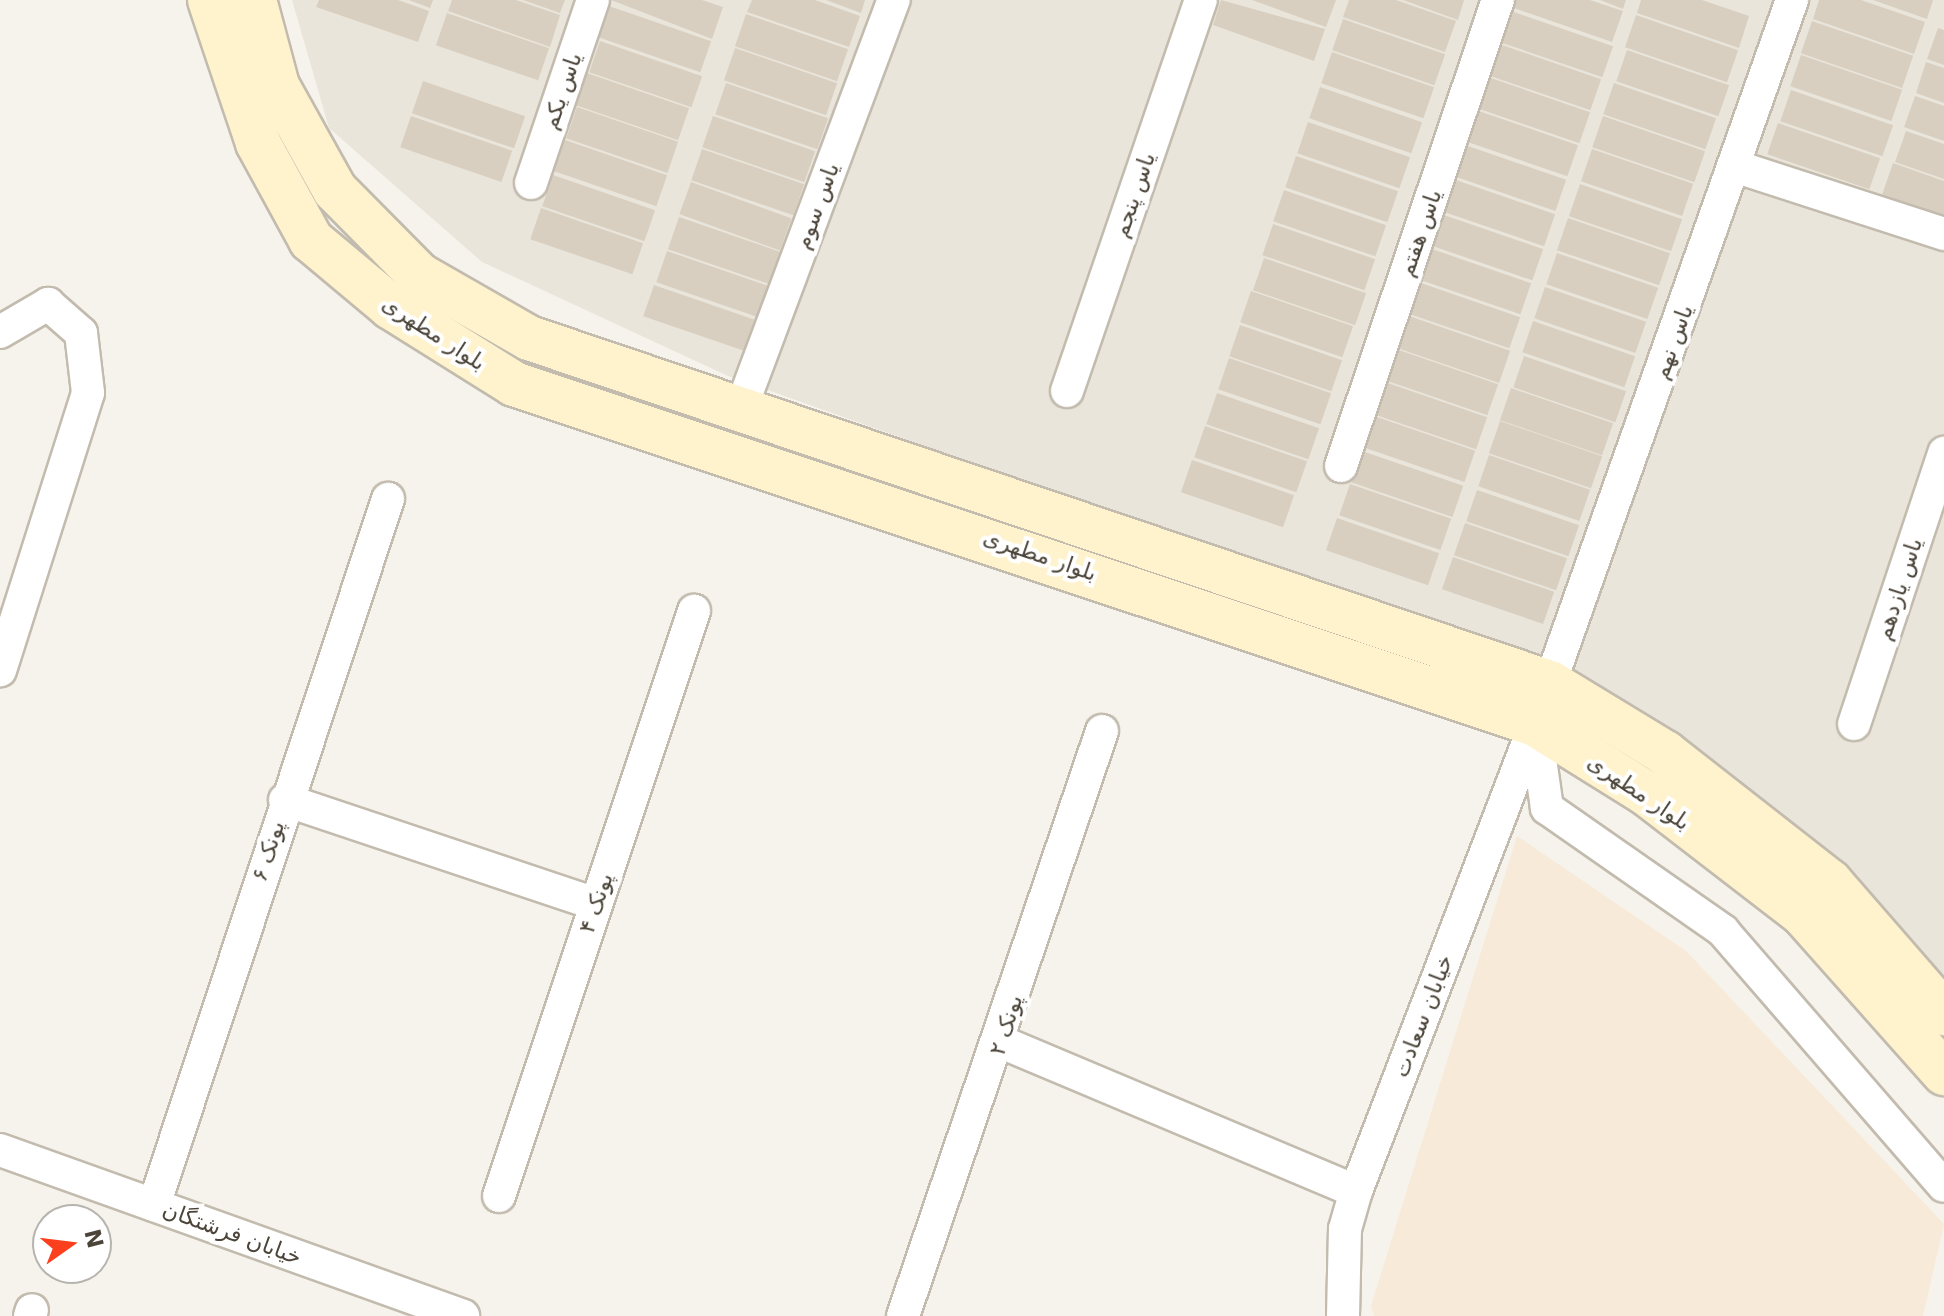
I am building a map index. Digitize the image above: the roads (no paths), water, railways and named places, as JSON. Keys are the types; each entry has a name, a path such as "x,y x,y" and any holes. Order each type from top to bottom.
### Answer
{"main road":[{"name":"بلوار مطهری","path":"210,0 258,143 311,240 391,307 514,384 1535,724 1646,793 1774,865 1830,882 1944,1013"},
{"name":"بلوار مطهری","path":"254,0 277,86 335,190 419,275 529,338 1550,683 1665,753 1774,865 1803,914 1944,1073"}],"street":[{"name":"یاس یکم","path":"531,183 593,0"},
{"name":"یاس سوم","path":"740,411 894,0"},
{"name":"یاس پنجم","path":"1067,391 1201,0"},
{"name":"یاس هفتم","path":"1341,466 1498,0"},
{"name":"یاس نهم","path":"1550,683 1737,167 1792,0"},
{"path":"1737,167 1944,234"},
{"path":"0,332 48,304 81,333 88,393 0,670"},
{"name":"یاس یازدهم","path":"1854,724 1944,453"},
{"name":"پونک ۶","path":"154,1205 285,800 388,499"},
{"name":"پونک ۴","path":"499,1196 694,611"},
{"path":"1535,724 1547,808 1723,931 1944,1186"},
{"name":"خیابان سعادت","path":"1343,1316 1345,1229 1356,1191 1535,724"},
{"name":"پونک ۲","path":"903,1316 1001,1042 1102,731"},
{"path":"285,800 596,904"},
{"path":"1001,1042 1356,1191"},
{"name":"خیابان فرشتگان","path":"0,1150 154,1205 415,1308 463,1316"}]}
